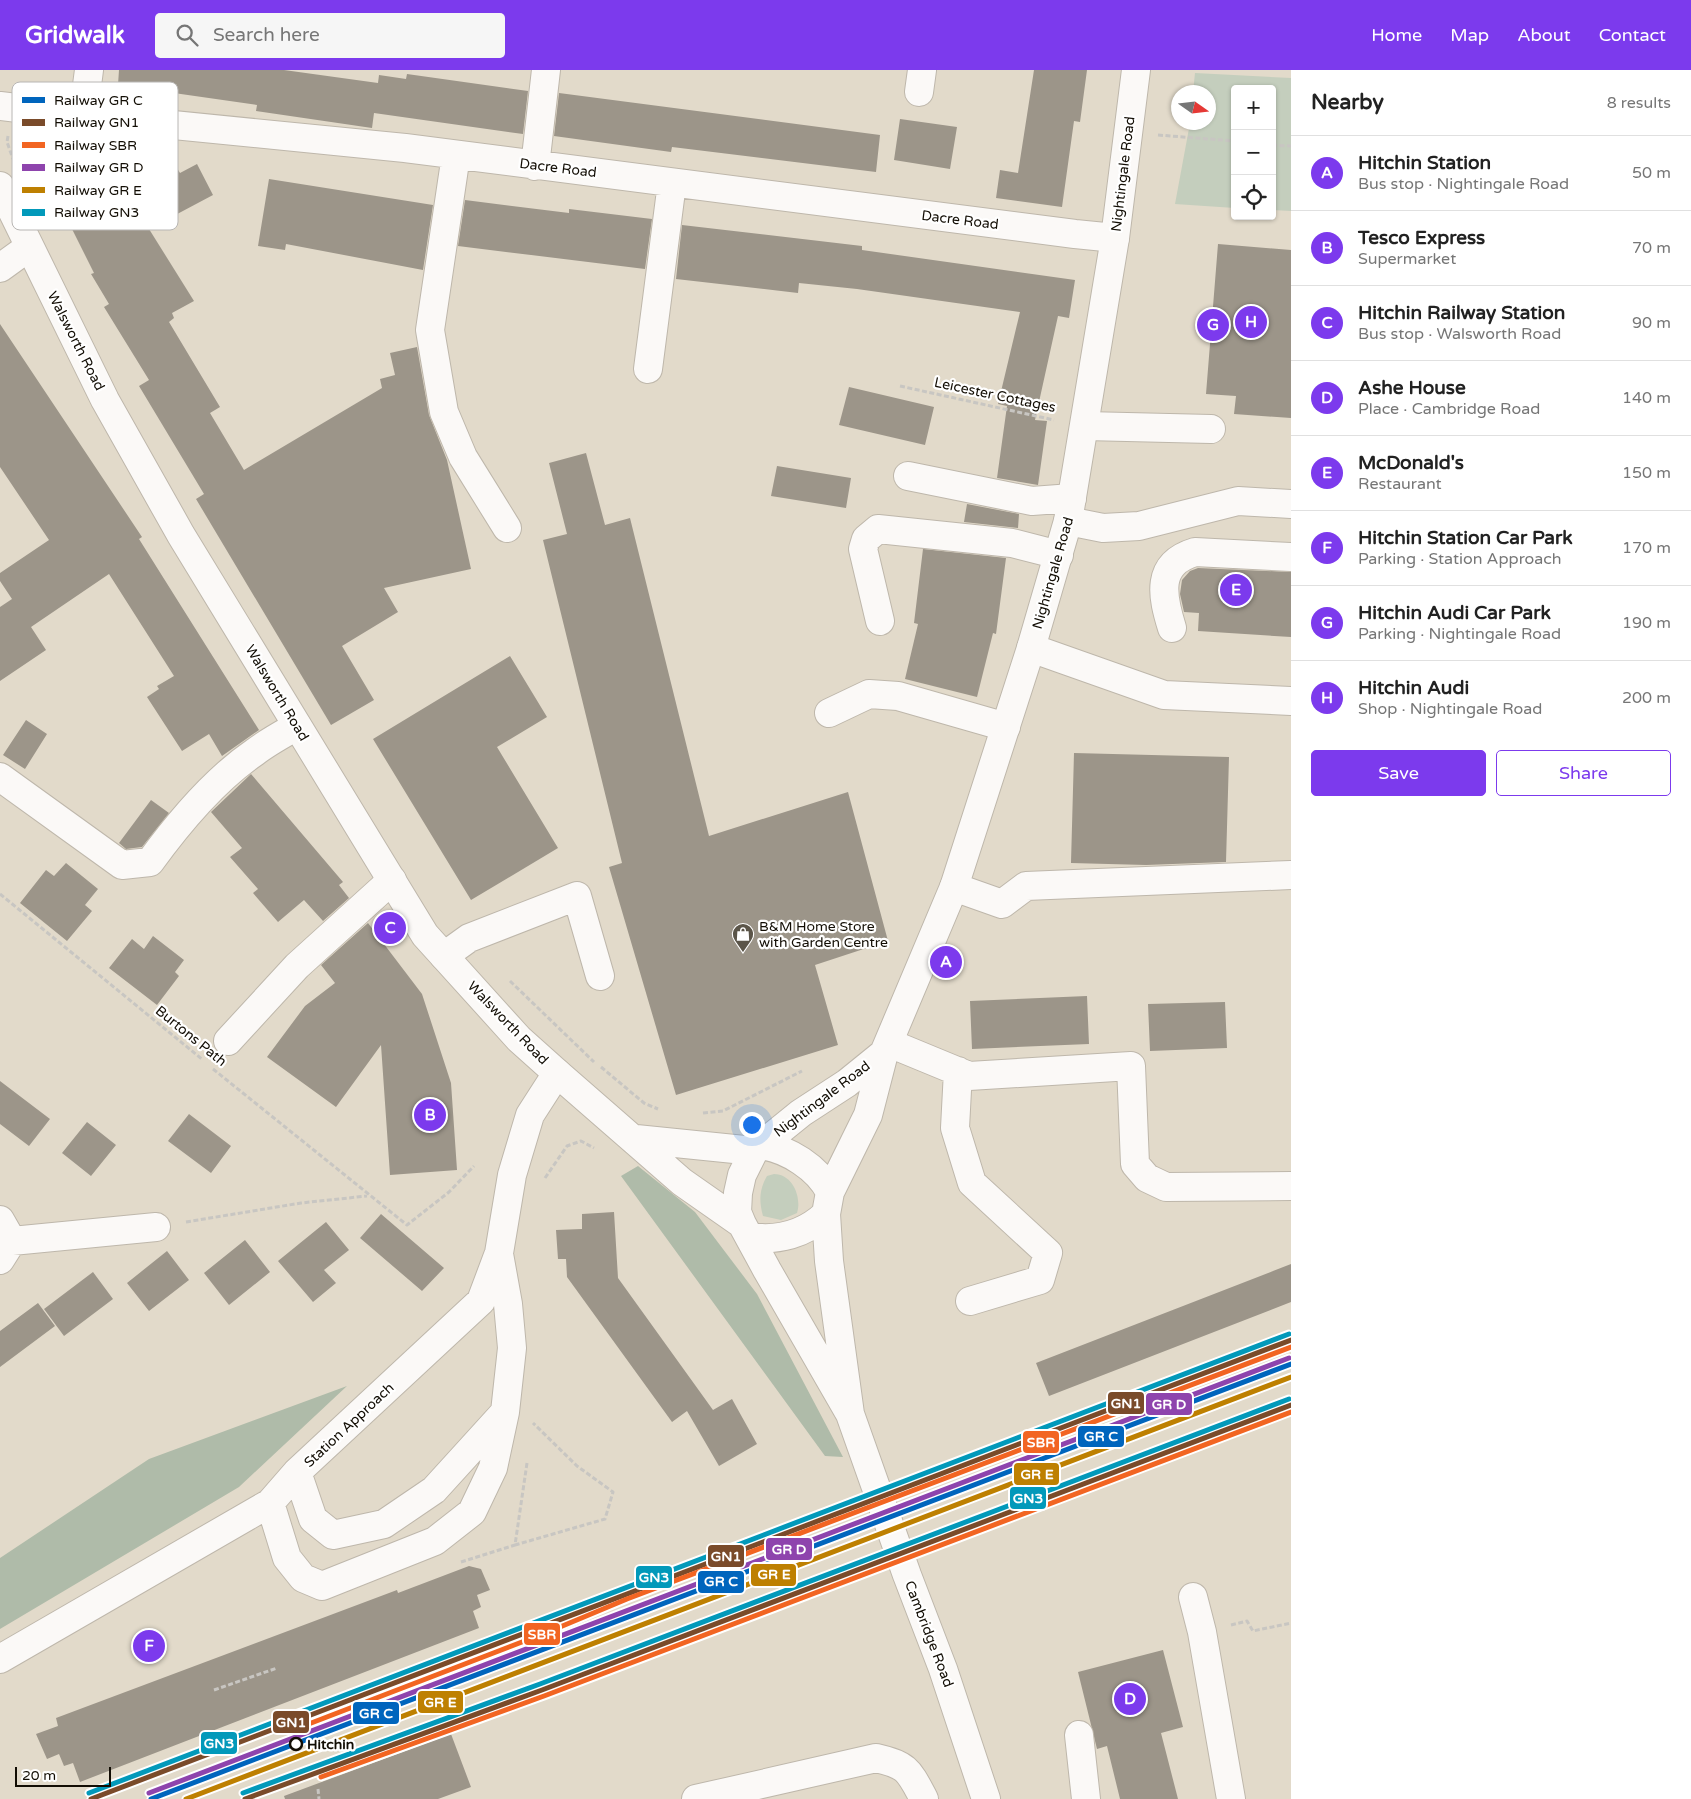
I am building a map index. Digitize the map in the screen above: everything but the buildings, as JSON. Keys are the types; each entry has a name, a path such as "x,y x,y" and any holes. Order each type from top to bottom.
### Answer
{"main road":[{"path":"535,166 546,70"},
{"name":"Nightingale Road","path":"828,1203 868,1115 886,1048 954,887 1059,555 1070,510 1085,426 1115,238 1136,70"},
{"name":"Dacre Road","path":"178,125 405,148 535,166 1115,238"},
{"path":"456,155 430,330 444,412 463,457 507,528"},
{"path":"648,369 672,183"},
{"name":"Walsworth Road","path":"0,186 12,211"},
{"name":"Walsworth Road","path":"21,230 105,400 181,535 425,935 519,1039 636,1139 682,1182 746,1231"},
{"path":"0,268 29,247"},
{"path":"1085,426 1211,430"},
{"path":"908,476 1070,510 1103,528 1139,526 1238,501 1291,504"},
{"path":"880,621 863,549 866,539 878,529 1012,543 1059,555"},
{"path":"1172,628 1163,591 1171,564 1181,556 1195,552 1291,557"},
{"path":"1031,648 1164,694 1291,701"},
{"path":"829,713 869,694 898,696 1006,726"},
{"path":"0,777 122,865 150,862 171,833 210,790 254,752 298,726"},
{"path":"954,887 1002,904 1026,886 1291,875"},
{"path":"228,1041 297,966 392,880"},
{"path":"444,956 469,938 577,896 600,976"},
{"path":"886,1048 958,1071 968,1076 1131,1066 1135,1164 1148,1178 1166,1187 1291,1186"},
{"name":"Nightingale Road","path":"746,1231 737,1212 738,1193 746,1164 758,1148 801,1113 847,1083 886,1048"},
{"path":"958,1071 955,1128 972,1183 1048,1253 1040,1280 970,1301"},
{"name":"Station Approach","path":"0,1659 270,1504 298,1472 482,1301 499,1252 512,1175 530,1115 557,1073"},
{"path":"636,1139 758,1148 775,1147 805,1164 824,1180 828,1203 816,1224 792,1234 768,1240 746,1231"},
{"name":"Cambridge Road","path":"828,1203 828,1261 850,1414"},
{"path":"4,1240 156,1227"},
{"name":"Cambridge Road","path":"746,1231 850,1414 907,1575 943,1669 986,1799"},
{"path":"270,1504 287,1558 303,1578 322,1586 435,1541 472,1512 493,1468 505,1412 512,1348 508,1304 499,1252"},
{"path":"298,1472 313,1519 333,1535 384,1524 434,1490 505,1412"},
{"path":"1193,1597 1202,1632 1231,1799"},
{"path":"1079,1735 1086,1799"},
{"path":"696,1799 876,1758 897,1763 910,1773 924,1799"}],"path":[{"path":"1157,126 1156,135 1231,142"},
{"path":"1276,144 1291,146"},
{"name":"Leicester Cottages","path":"900,386 1085,426"},
{"name":"Burtons Path","path":"0,894 368,1196 407,1225 449,1192 474,1166"},
{"path":"695,1114 723,1111 802,1071"},
{"path":"644,1103 660,1109"},
{"path":"542,1183 567,1146 581,1141 601,1152"},
{"path":"156,1227 301,1203 368,1196"},
{"path":"528,1462 515,1544 605,1519 613,1492 577,1466 533,1423 532,1433"},
{"path":"1202,1632 1247,1621 1253,1631 1291,1623"},
{"path":"214,1690 277,1668"},
{"path":"318,1789 319,1799"}],"green space":[{"path":"1195,73 1291,78 1291,211 1276,210 1276,85 1231,85 1231,208 1175,204 1189,130 1216,130 1216,85 1194,85"},
{"path":"638,1166 695,1212 757,1294 843,1457 825,1456 621,1176"},
{"path":"781,1175 791,1182 797,1194 797,1213 781,1220 763,1216 761,1205 761,1191 764,1181 767,1176"},
{"path":"347,1386 239,1487 0,1629 0,1558 149,1459"}],"transit line":[{"path":"149,1793 1289,1358"},
{"path":"151,1799 1291,1364"},
{"path":"186,1799 1291,1377"}],"rail line":[{"name":"GN3","path":"89,1793 1289,1334"},
{"name":"GN1","path":"91,1799 1291,1340"},
{"name":"SBR","path":"293,1730 548,1632 627,1599 1291,1347"},
{"name":"GN3","path":"243,1793 540,1684 1289,1399"},
{"name":"GN1","path":"245,1799 542,1690 1291,1405"},
{"name":"SBR","path":"321,1777 544,1696 1291,1412"}],"place":[{"name":"Hitchin Audi","path":"1251,322"},
{"name":"Hitchin Audi Car Park","path":"1213,325"},
{"name":"McDonald's","path":"1236,590"},
{"name":"Hitchin Railway Station","path":"390,928"},
{"name":"B&M Home Store with Garden Centre","path":"743,953"},
{"name":"Hitchin Station","path":"946,962"},
{"name":"Tesco Express","path":"430,1115"},
{"name":"Hitchin Station Car Park","path":"149,1646"},
{"name":"Ashe House","path":"1130,1699"},
{"name":"Hitchin","path":"296,1744"}]}
